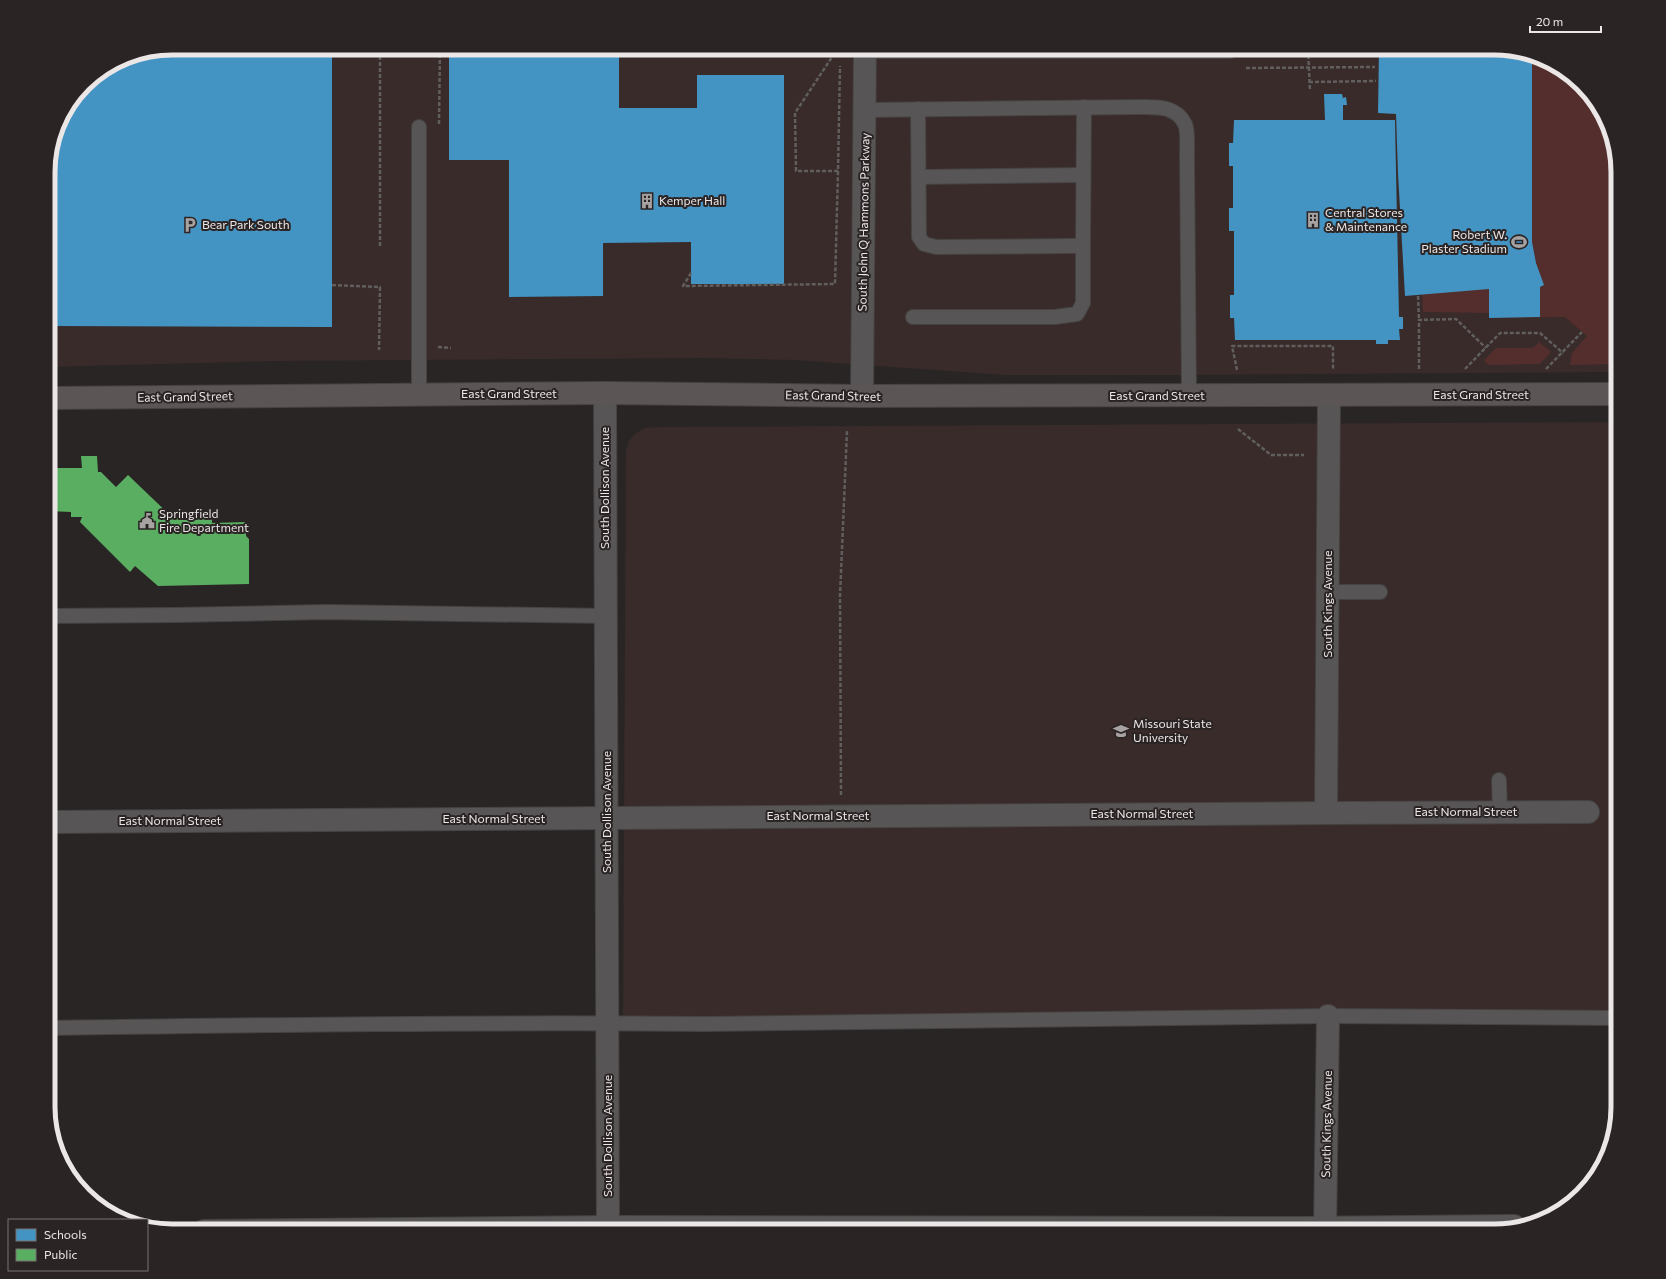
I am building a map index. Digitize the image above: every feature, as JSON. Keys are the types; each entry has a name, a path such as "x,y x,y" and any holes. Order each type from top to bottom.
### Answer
{"main road":[{"name":"East Grand Street","path":"55,398 605,393 862,396 1330,396 1611,394"}],"street":[{"name":"South John Q Hammons Parkway","path":"862,396 865,55"},
{"name":"South Dollison Avenue","path":"605,393 608,1224"},
{"name":"South Kings Avenue","path":"1326,813 1330,396"},
{"name":"East Normal Street","path":"55,822 1588,812"},
{"name":"South Kings Avenue","path":"1325,1224 1328,1016"}],"lane":[{"path":"913,317 1055,317 1077,314 1083,303 1084,107"},
{"path":"865,110 1162,107 1176,112 1185,124 1187,155 1189,396"},
{"path":"918,109 919,237 924,244 936,247 1083,246"},
{"path":"418,395 419,128"},
{"path":"919,177 1083,175"},
{"path":"1328,592 1380,592"},
{"path":"55,616 325,612 606,616"},
{"path":"1499,780 1500,812"},
{"path":"55,1028 271,1025 607,1023 705,1024 1328,1016 1611,1018"}],"path":[{"path":"380,55 380,246"},
{"path":"834,55 796,113 796,171 838,171"},
{"path":"1308,55 1310,91"},
{"path":"691,273 683,286 835,284 840,63"},
{"path":"1246,68 1375,67"},
{"path":"1309,82 1376,81"},
{"path":"332,285 380,287 379,350"},
{"path":"1418,296 1419,369"},
{"path":"1419,320 1456,319 1486,348"},
{"path":"1546,369 1582,332"},
{"path":"1465,369 1500,333 1540,334 1563,353"},
{"path":"1237,370 1232,346 1333,346 1333,370"},
{"path":"434,347 451,348"},
{"path":"1238,429 1270,455 1304,455"},
{"path":"842,816 840,596 847,431"}],"shaded area":[{"path":"164,55 1502,55 1517,57 1539,64 1553,71 1577,89 1587,101 1599,120 1609,149 1611,164 1611,372 1005,375 794,360 704,358 275,361 55,367 55,164 59,142 67,120 79,101 95,84 120,67 134,61"},
{"name":"Robert W. Plaster Stadium","path":"1416,55 1502,55 1517,57 1532,61 1553,71 1577,89 1587,101 1599,120 1605,134 1611,164 1611,364 1570,365 1572,353 1587,336 1565,317 1489,318 1489,313 1423,312 1417,163"},
{"path":"1539,342 1551,352 1540,364 1488,365 1484,360 1496,348 1533,348"},
{"name":"Missouri State University","path":"1611,422 1611,1011 623,1017 626,451 629,441 636,433 645,428"}],"building: Schools":[{"name":"Bear Park South","path":"164,55 332,55 332,327 55,326 56,157 59,142 67,120 79,101 89,89 120,67 149,57"},
{"name":"Kemper Hall","path":"449,55 619,55 619,108 697,108 697,75 784,75 784,284 691,284 691,242 603,243 603,296 509,297 509,160 449,160"},
{"path":"1379,55 1502,55 1532,61 1532,242 1536,263 1544,285 1540,287 1540,317 1489,318 1489,289 1405,296 1396,114 1378,113"},
{"name":"Central Stores & Maintenance","path":"1324,94 1342,94 1343,98 1346,97 1347,105 1343,105 1343,120 1395,120 1399,317 1403,317 1403,329 1399,329 1400,340 1388,340 1388,344 1376,344 1376,340 1235,340 1234,318 1230,318 1230,295 1234,295 1234,231 1229,231 1229,208 1233,208 1233,166 1229,166 1229,143 1233,143 1234,120 1325,120"}],"building: Public":[{"name":"Springfield Fire Department","path":"81,456 97,456 98,472 101,472 116,487 128,475 174,519 183,511 190,519 191,516 212,516 212,523 246,522 246,536 249,539 249,584 158,586 135,566 130,572 80,522 82,517 71,517 71,512 55,511 55,468 82,468"}],"place":[{"name":"Kemper Hall","path":"647,201"},
{"name":"Central Stores & Maintenance","path":"1313,220"},
{"name":"Bear Park South","path":"190,225"},
{"name":"Robert W. Plaster Stadium","path":"1519,242"},
{"name":"Springfield Fire Department","path":"147,521"},
{"name":"Missouri State University","path":"1121,731"}]}
